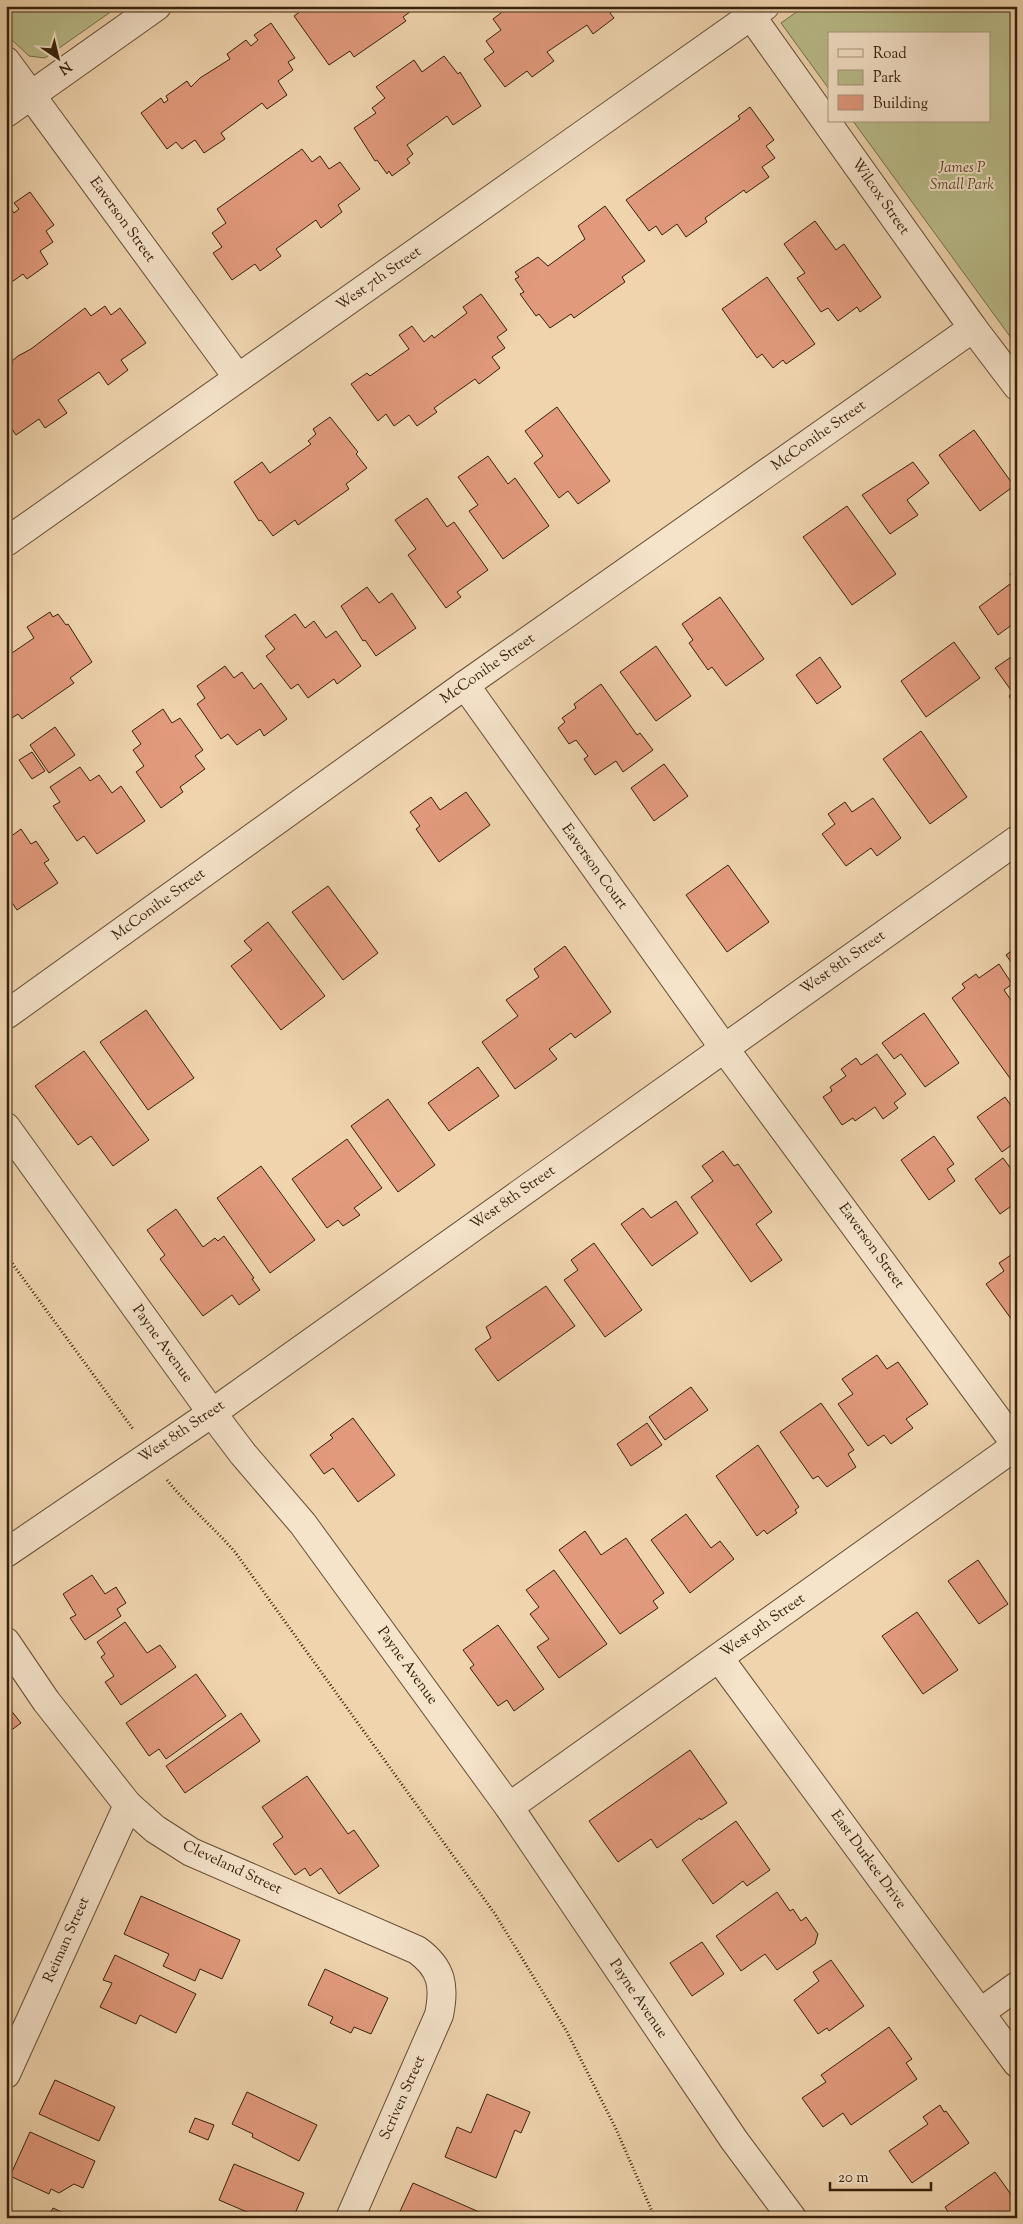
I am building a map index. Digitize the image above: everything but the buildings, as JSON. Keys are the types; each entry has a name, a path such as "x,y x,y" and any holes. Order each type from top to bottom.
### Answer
{"street":[{"path":"6,113 157,6"},
{"name":"Wilcox Street","path":"754,10 828,117"},
{"name":"West 7th Street","path":"6,542 754,10"},
{"name":"Eaverson Street","path":"6,61 238,378"},
{"name":"Wilcox Street","path":"831,122 973,328 1017,386"},
{"name":"McConihe Street","path":"6,1015 465,685 973,328"},
{"name":"Eaverson Court","path":"465,685 724,1048"},
{"name":"West 8th Street","path":"6,1553 149,1454 212,1413 1017,840"},
{"name":"Eaverson Street","path":"724,1048 1017,1446"},
{"name":"Payne Avenue","path":"6,1127 242,1454 303,1524 509,1807 729,2132 792,2218"},
{"name":"West 9th Street","path":"509,1807 1017,1446"},
{"name":"Cleveland Street","path":"6,1642 46,1701 128,1805 155,1828 191,1852 417,1950 430,1960 439,1975"},
{"name":"East Durkee Drive","path":"719,1658 1017,2063"},
{"name":"Reiman Street","path":"6,2074 128,1805"},
{"name":"Scriven Street","path":"350,2218 440,2015 443,1994 439,1975"},
{"path":"981,2012 1017,1986"}],"path":[{"path":"6,1255 133,1429"},
{"path":"167,1480 180,1497 208,1520 235,1552 495,1914 566,2030 616,2129 656,2218"}],"green space":[{"path":"6,6 119,6 45,58 29,56 6,32"},
{"name":"James P Small Park","path":"805,6 1017,6 1017,346 854,122 990,122 990,32 828,32 828,88 781,23"}]}
